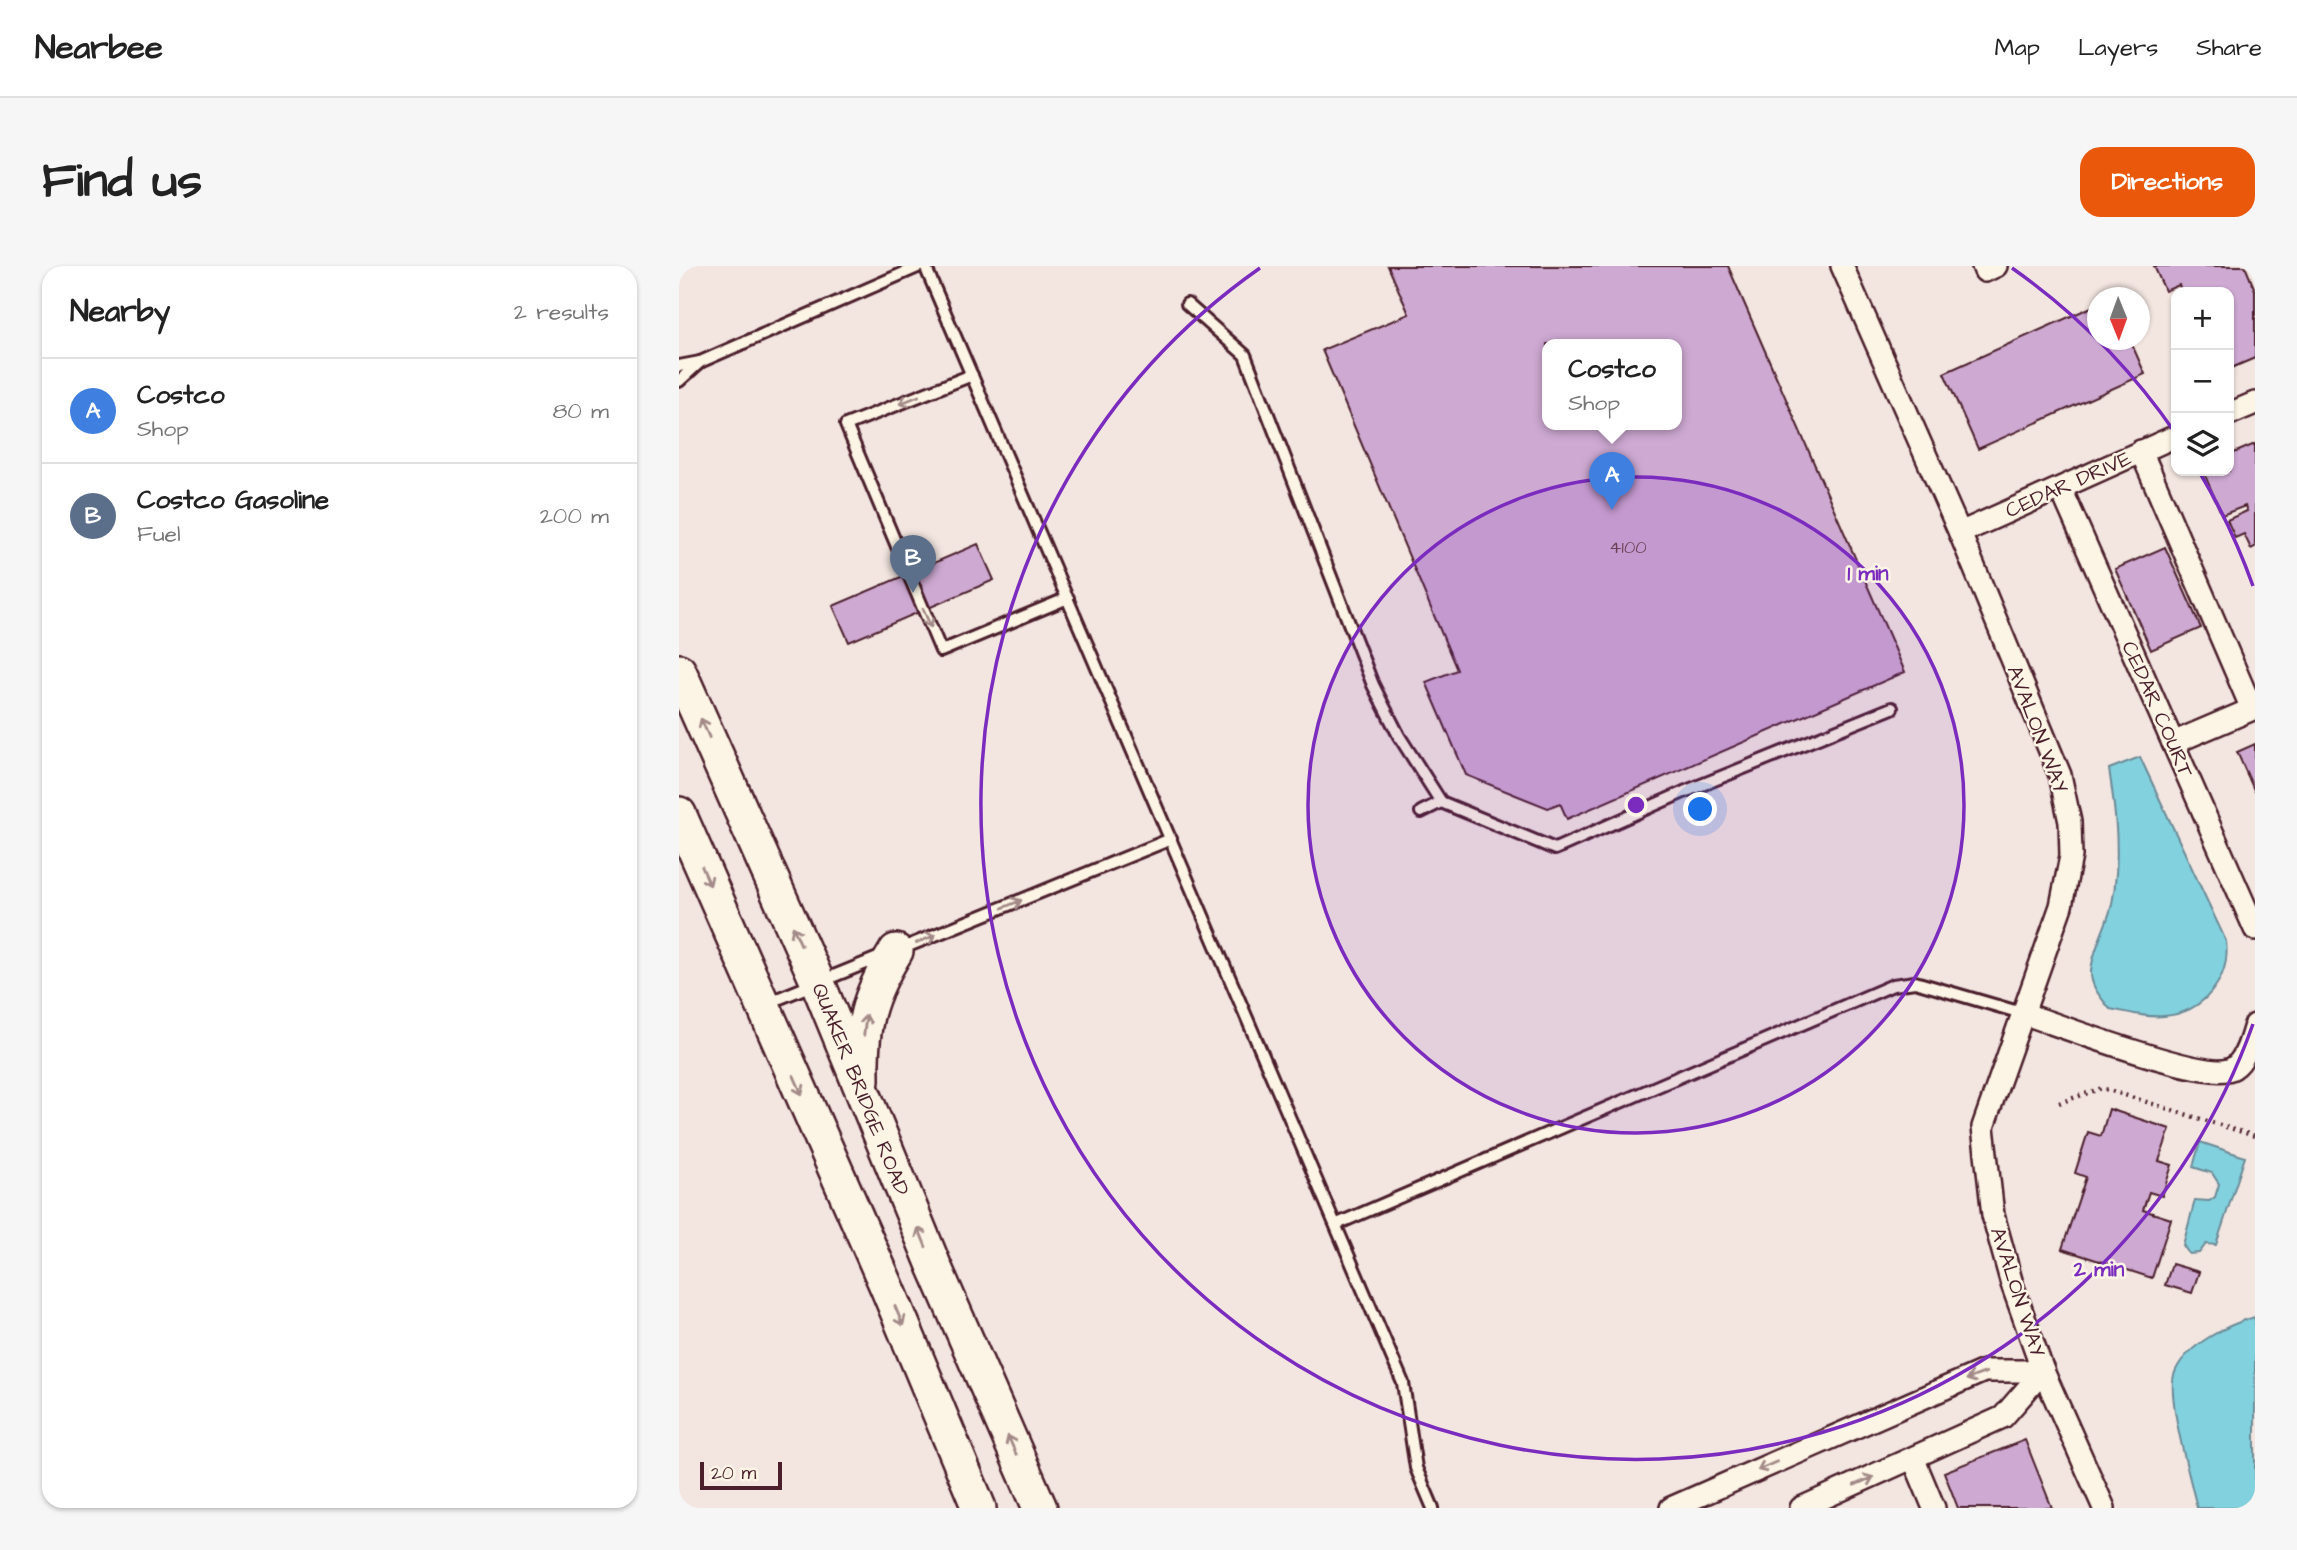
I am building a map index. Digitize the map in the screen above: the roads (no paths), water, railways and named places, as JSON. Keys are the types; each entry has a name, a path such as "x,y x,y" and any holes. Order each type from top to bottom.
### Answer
{"main road":[{"name":"QUAKER BRIDGE ROAD","path":"679,671 818,984 1040,1508"},
{"path":"679,814 979,1508"},
{"path":"863,1093 862,1052 867,1007 896,951"}],"street":[{"name":"AVALON WAY","path":"1842,266 1960,533 2060,775 2070,822 2071,856 2061,906 1983,1127 1993,1215 2012,1284 2043,1371"},
{"path":"1983,266 1985,271 1996,266"},
{"path":"2231,413 2255,403"},
{"name":"CEDAR DRIVE","path":"1960,533 2171,438"},
{"path":"2141,452 2253,708 2173,743"},
{"name":"CEDAR COURT","path":"2061,489 2255,929"},
{"path":"2025,1014 2180,1065 2213,1072 2233,1068 2246,1051 2255,1025"},
{"name":"AVALON WAY","path":"1671,1508 1985,1371 2043,1371"},
{"name":"AVALON WAY","path":"1801,1508 1914,1460 2003,1417 2043,1371"},
{"path":"2043,1371 2104,1508"},
{"path":"1914,1460 1934,1508"}],"lane":[{"path":"679,366 701,362 920,266"},
{"path":"925,266 1403,1383 1416,1468 1433,1508"},
{"path":"1187,304 1245,355 1373,684 1399,736 1441,803 1555,849 1684,792 1892,708"},
{"path":"679,381 701,362"},
{"path":"972,374 846,425 941,651 1068,597"},
{"path":"1421,812 1441,803"},
{"path":"763,1005 1171,839"},
{"path":"1337,1224 1893,985 1915,982 2025,1014"}],"water":[{"path":"2140,757 2226,941 2224,968 2211,992 2191,1008 2164,1016 2110,1009 2097,992 2091,976 2094,954 2107,921 2115,887 2117,853 2109,769"},
{"path":"2200,1142 2245,1157 2216,1245 2206,1244 2199,1253 2189,1254 2183,1245 2195,1200 2209,1201 2215,1197 2219,1184 2212,1173 2193,1167"},
{"path":"2255,1317 2255,1508 2197,1508 2177,1421 2174,1375 2187,1355 2208,1338"}],"place":[{"name":"Costco","path":"1612,510"},
{"name":"Costco Gasoline","path":"913,593"}]}
